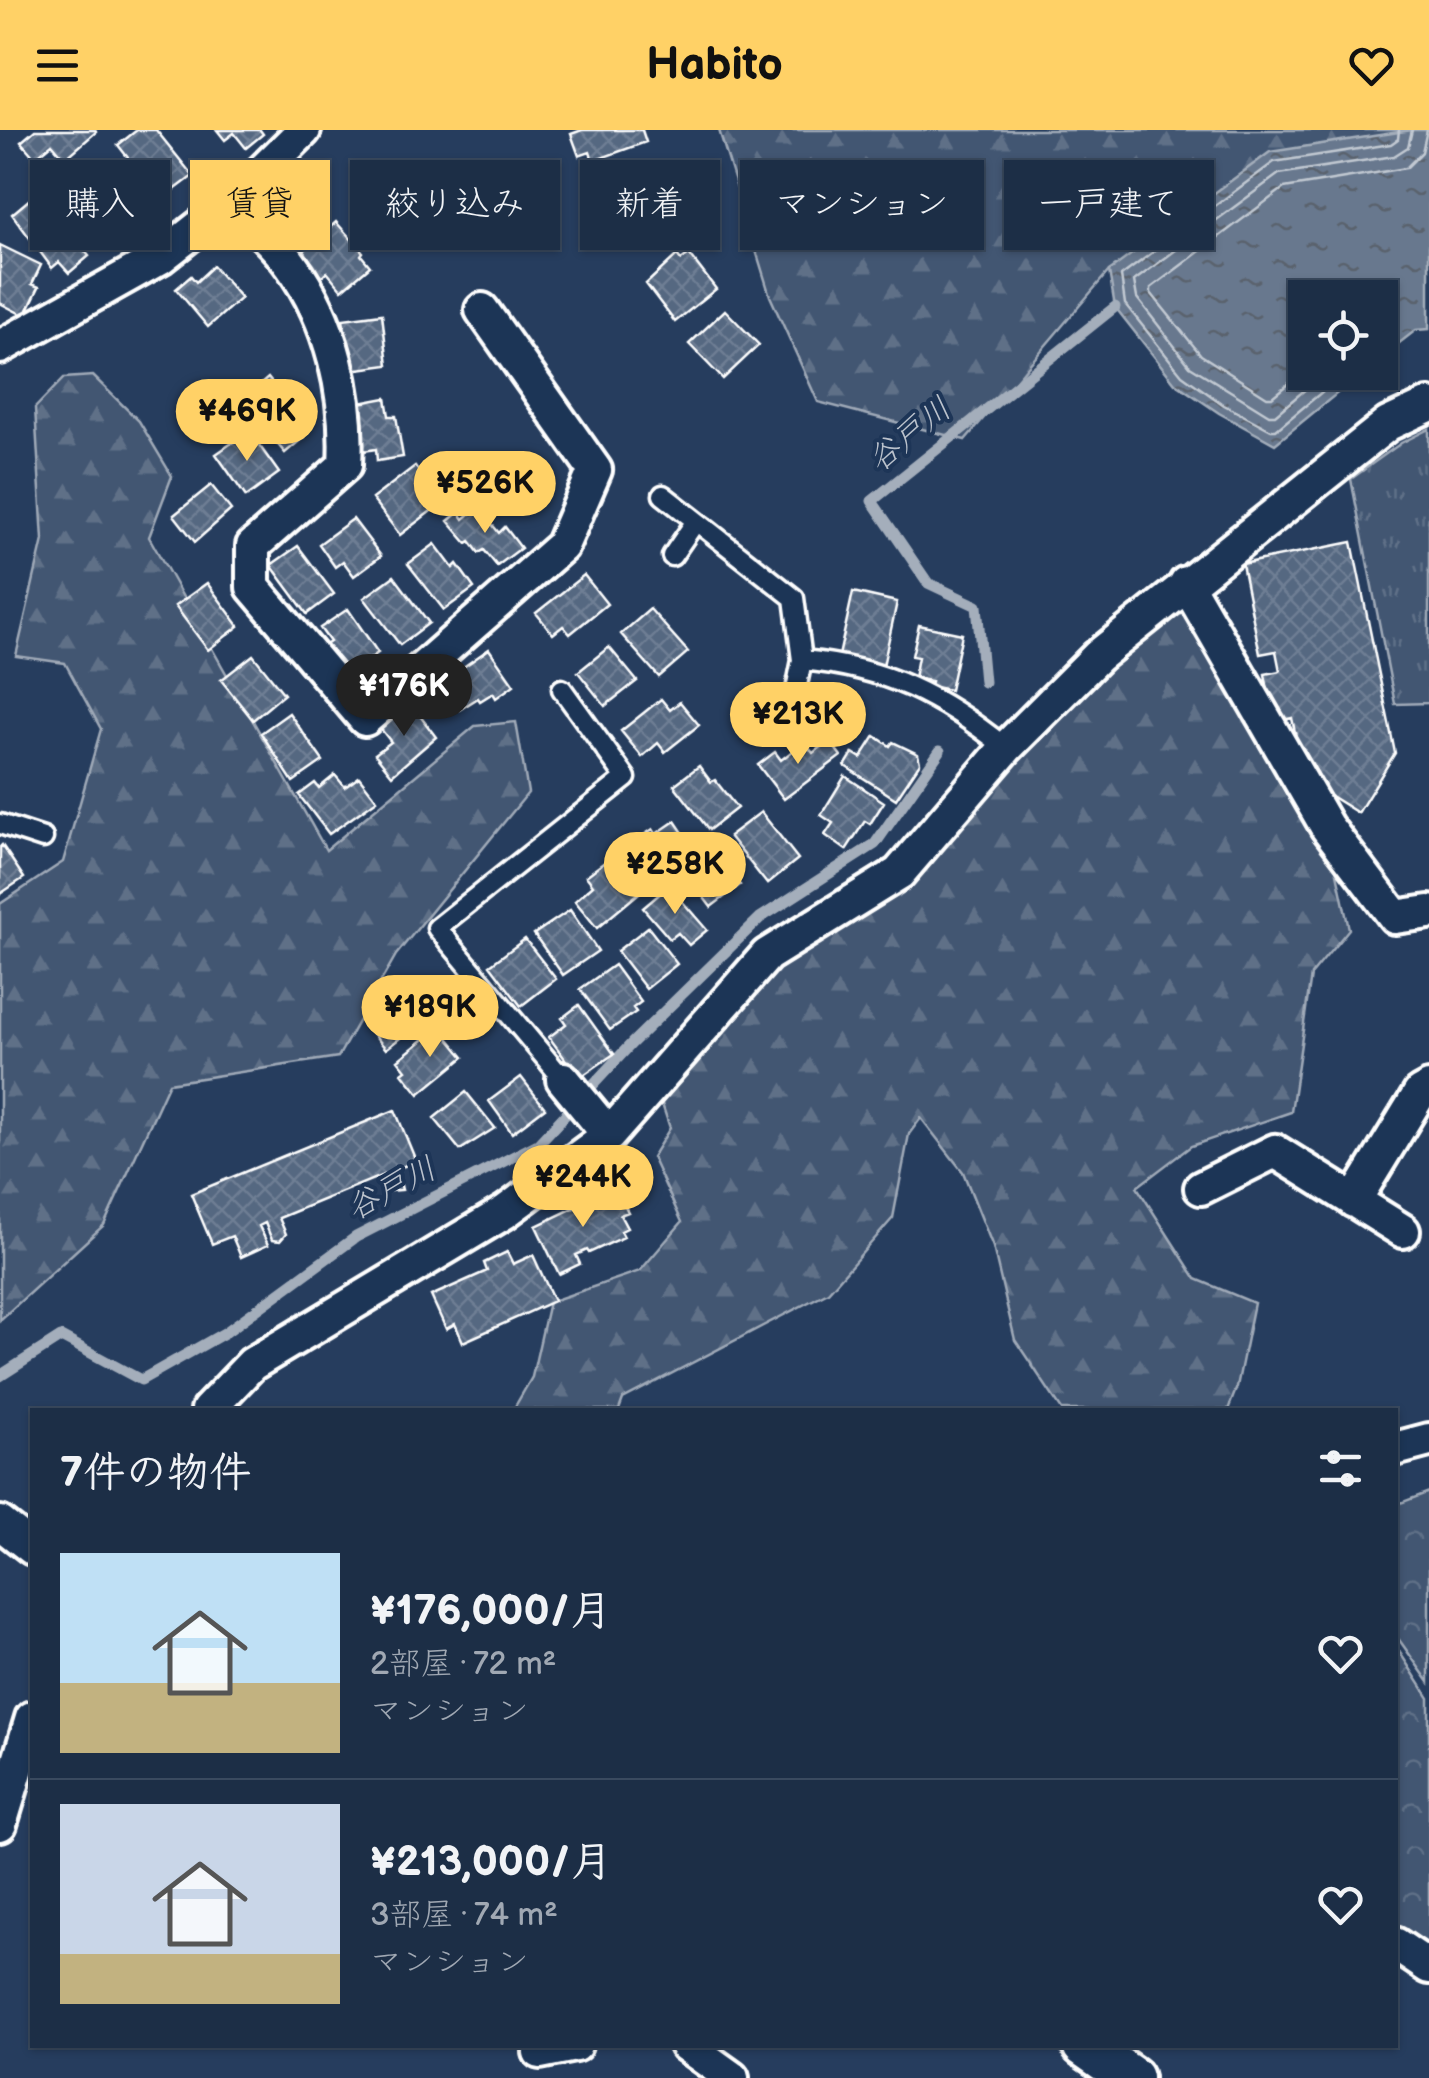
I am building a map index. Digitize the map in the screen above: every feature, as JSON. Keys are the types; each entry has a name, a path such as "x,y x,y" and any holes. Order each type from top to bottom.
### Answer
{"street":[{"path":"274,160 304,130"},
{"path":"0,347 161,257 190,234"},
{"path":"277,250 290,263 326,325 347,426 344,466 254,546 253,587 365,719 562,546 595,470 482,310"},
{"path":"210,1408 252,1364 506,1212 603,1128 766,955 899,873 1006,748 1098,656 1388,424 1429,405"},
{"path":"1186,583 1327,827 1395,917 1429,912"},
{"path":"563,1079 603,1128"},
{"path":"1354,1201 1420,1093 1429,1088"},
{"path":"1200,1188 1274,1151 1403,1230"},
{"path":"1398,1448 1429,1440"},
{"path":"0,1523 30,1546"},
{"path":"0,1824 30,1725"},
{"path":"1398,1946 1429,1966"},
{"path":"543,2058 568,2048"},
{"path":"690,2048 732,2078"},
{"path":"1088,2048 1131,2078"}],"lane":[{"path":"663,495 794,598 802,660 794,700"},
{"path":"672,556 696,521"},
{"path":"802,660 836,664 902,681 964,714 1006,748"},
{"path":"562,690 626,778 436,928 563,1079"},
{"path":"0,824 43,838"}],"green space":[{"path":"719,130 1412,130 1214,222 1214,160 1004,160 1004,250 1154,250 1109,271 965,440 818,402 770,296 756,250 984,250 984,160 740,160 740,198"},
{"path":"93,376 139,421 172,476 149,537 326,850 475,726 516,722 528,793 396,955 338,1057 169,1083 104,1225 0,1320 0,904 63,862 101,729 65,663 16,656 43,540 35,408 64,378"},
{"path":"1429,429 1429,703 1395,704 1351,479 1401,443"},
{"path":"1186,583 1327,827 1349,929 1311,975 1291,1112 1191,1146 1137,1187 1196,1279 1254,1303 1237,1387 1229,1408 1061,1408 1015,1340 993,1247 963,1172 921,1118 909,1134 893,1218 828,1292 623,1399 620,1408 514,1408 532,1377 549,1302 640,1271 682,1222 652,1157 670,1128 655,1083 767,955 899,873"},
{"path":"1429,1492 1429,1682 1398,1638 1398,1504"},
{"path":"1398,1650 1429,1698 1429,1961 1398,1941"}],"water":[{"path":"1429,130 1429,329 1416,330 1398,344 1398,280 1288,280 1288,390 1341,390 1275,444 1175,383 1115,307 1109,271 1137,250 1214,250 1214,193 1270,152"}],"building":[{"path":"35,130 96,132 65,159 52,144 35,158 21,142"},
{"path":"137,130 156,130 190,172 190,178 170,193 170,160 130,160 118,145"},
{"path":"217,130 260,130 263,134 246,148 234,133 225,140"},
{"path":"582,130 642,130 646,142 593,160 590,152 579,156 571,134"},
{"path":"30,199 30,238 12,214"},
{"path":"336,222 350,238 350,250 361,250 370,266 342,290 327,272 318,281 297,257 305,250 330,250 330,227"},
{"path":"0,245 41,265 32,284 39,287 25,316 0,303"},
{"path":"39,250 84,250 89,256 69,273 59,262 52,268"},
{"path":"689,254 716,289 675,322 646,284 677,255 681,260"},
{"path":"213,266 241,298 208,327 176,289 191,276 196,282"},
{"path":"725,310 759,345 723,379 689,344"},
{"path":"382,314 388,365 350,370 343,319"},
{"path":"268,378 305,423 298,429 304,437 285,453 241,401"},
{"path":"386,398 389,416 396,416 403,457 377,461 376,449 357,452 349,405"},
{"path":"249,431 279,473 246,497 216,454"},
{"path":"415,466 423,477 429,473 448,498 400,535 372,499"},
{"path":"211,485 231,510 195,542 174,515"},
{"path":"478,507 499,533 505,527 521,548 497,566 484,550 479,553 470,541 467,543 448,521 459,512 464,519"},
{"path":"353,519 381,556 354,576 343,561 335,567 319,544"},
{"path":"1352,542 1395,753 1358,813 1305,780 1292,718 1274,722 1265,674 1280,671 1276,651 1260,654 1242,564"},
{"path":"435,544 453,568 457,564 474,588 444,610 408,564"},
{"path":"298,546 334,594 307,614 271,565"},
{"path":"584,575 607,604 570,634 563,626 553,634 536,613"},
{"path":"394,576 429,623 400,645 364,598"},
{"path":"207,583 239,626 208,650 175,606"},
{"path":"853,592 897,602 883,666 839,656"},
{"path":"348,609 378,653 344,676 324,646 330,642 320,628"},
{"path":"650,609 688,652 659,677 621,634"},
{"path":"919,625 962,634 950,690 914,678 918,657 912,656"},
{"path":"609,647 637,681 605,706 578,672"},
{"path":"489,649 514,685 496,698 493,693 459,710 435,687"},
{"path":"253,655 284,694 253,720 221,680"},
{"path":"661,699 670,710 680,702 699,725 665,752 658,743 642,757 621,731"},
{"path":"411,704 436,737 392,775 375,754 391,742 380,728"},
{"path":"289,713 323,761 293,782 261,733"},
{"path":"875,736 890,746 893,742 918,754 920,763 896,799 845,766 853,753 861,758"},
{"path":"829,740 841,756 784,799 758,765 775,752 781,760 804,742 813,753"},
{"path":"699,766 737,808 709,830 674,785"},
{"path":"335,775 345,787 359,777 377,800 329,834 299,795 315,783 319,788"},
{"path":"845,776 884,802 870,824 865,821 846,850 825,835 833,823 821,815"},
{"path":"761,812 798,859 767,884 729,836"},
{"path":"675,821 692,846 643,880 627,856 635,851 630,844"},
{"path":"0,847 24,878 0,894"},
{"path":"707,851 712,858 717,855 740,885 711,907 683,870"},
{"path":"610,858 639,893 597,928 575,901 593,885 586,876"},
{"path":"669,886 707,930 689,945 678,933 670,939 643,908"},
{"path":"570,910 598,951 563,975 534,934"},
{"path":"648,927 677,964 646,989 617,951"},
{"path":"525,939 556,979 521,1006 490,965"},
{"path":"614,965 641,1002 633,1008 636,1012 610,1030 580,989"},
{"path":"409,982 432,1013 386,1049 372,1032 376,1028 366,1016"},
{"path":"579,1005 614,1054 579,1078 549,1037 566,1024 562,1018"},
{"path":"439,1027 464,1057 419,1094 402,1073 406,1070 398,1060"},
{"path":"521,1077 545,1108 512,1133 489,1101"},
{"path":"466,1092 495,1128 460,1150 434,1118"},
{"path":"395,1110 416,1161 397,1169 402,1190 390,1191 383,1175 279,1218 286,1234 280,1241 272,1240 265,1223 259,1226 268,1245 241,1257 232,1236 212,1244 191,1194"},
{"path":"605,1193 608,1200 619,1194 628,1212 620,1215 627,1228 621,1231 624,1237 576,1255 580,1264 559,1274 536,1226"},
{"path":"507,1252 513,1264 533,1255 554,1301 463,1342 455,1324 446,1329 431,1296 487,1271 484,1263"}],"waterway":[{"name":"谷戸川","path":"984,682 977,606 928,583 872,501 1115,307"},
{"name":"谷戸川","path":"0,1376 61,1337 141,1380 226,1332 356,1237 538,1144 632,1043 760,918 875,844 940,751"}]}
